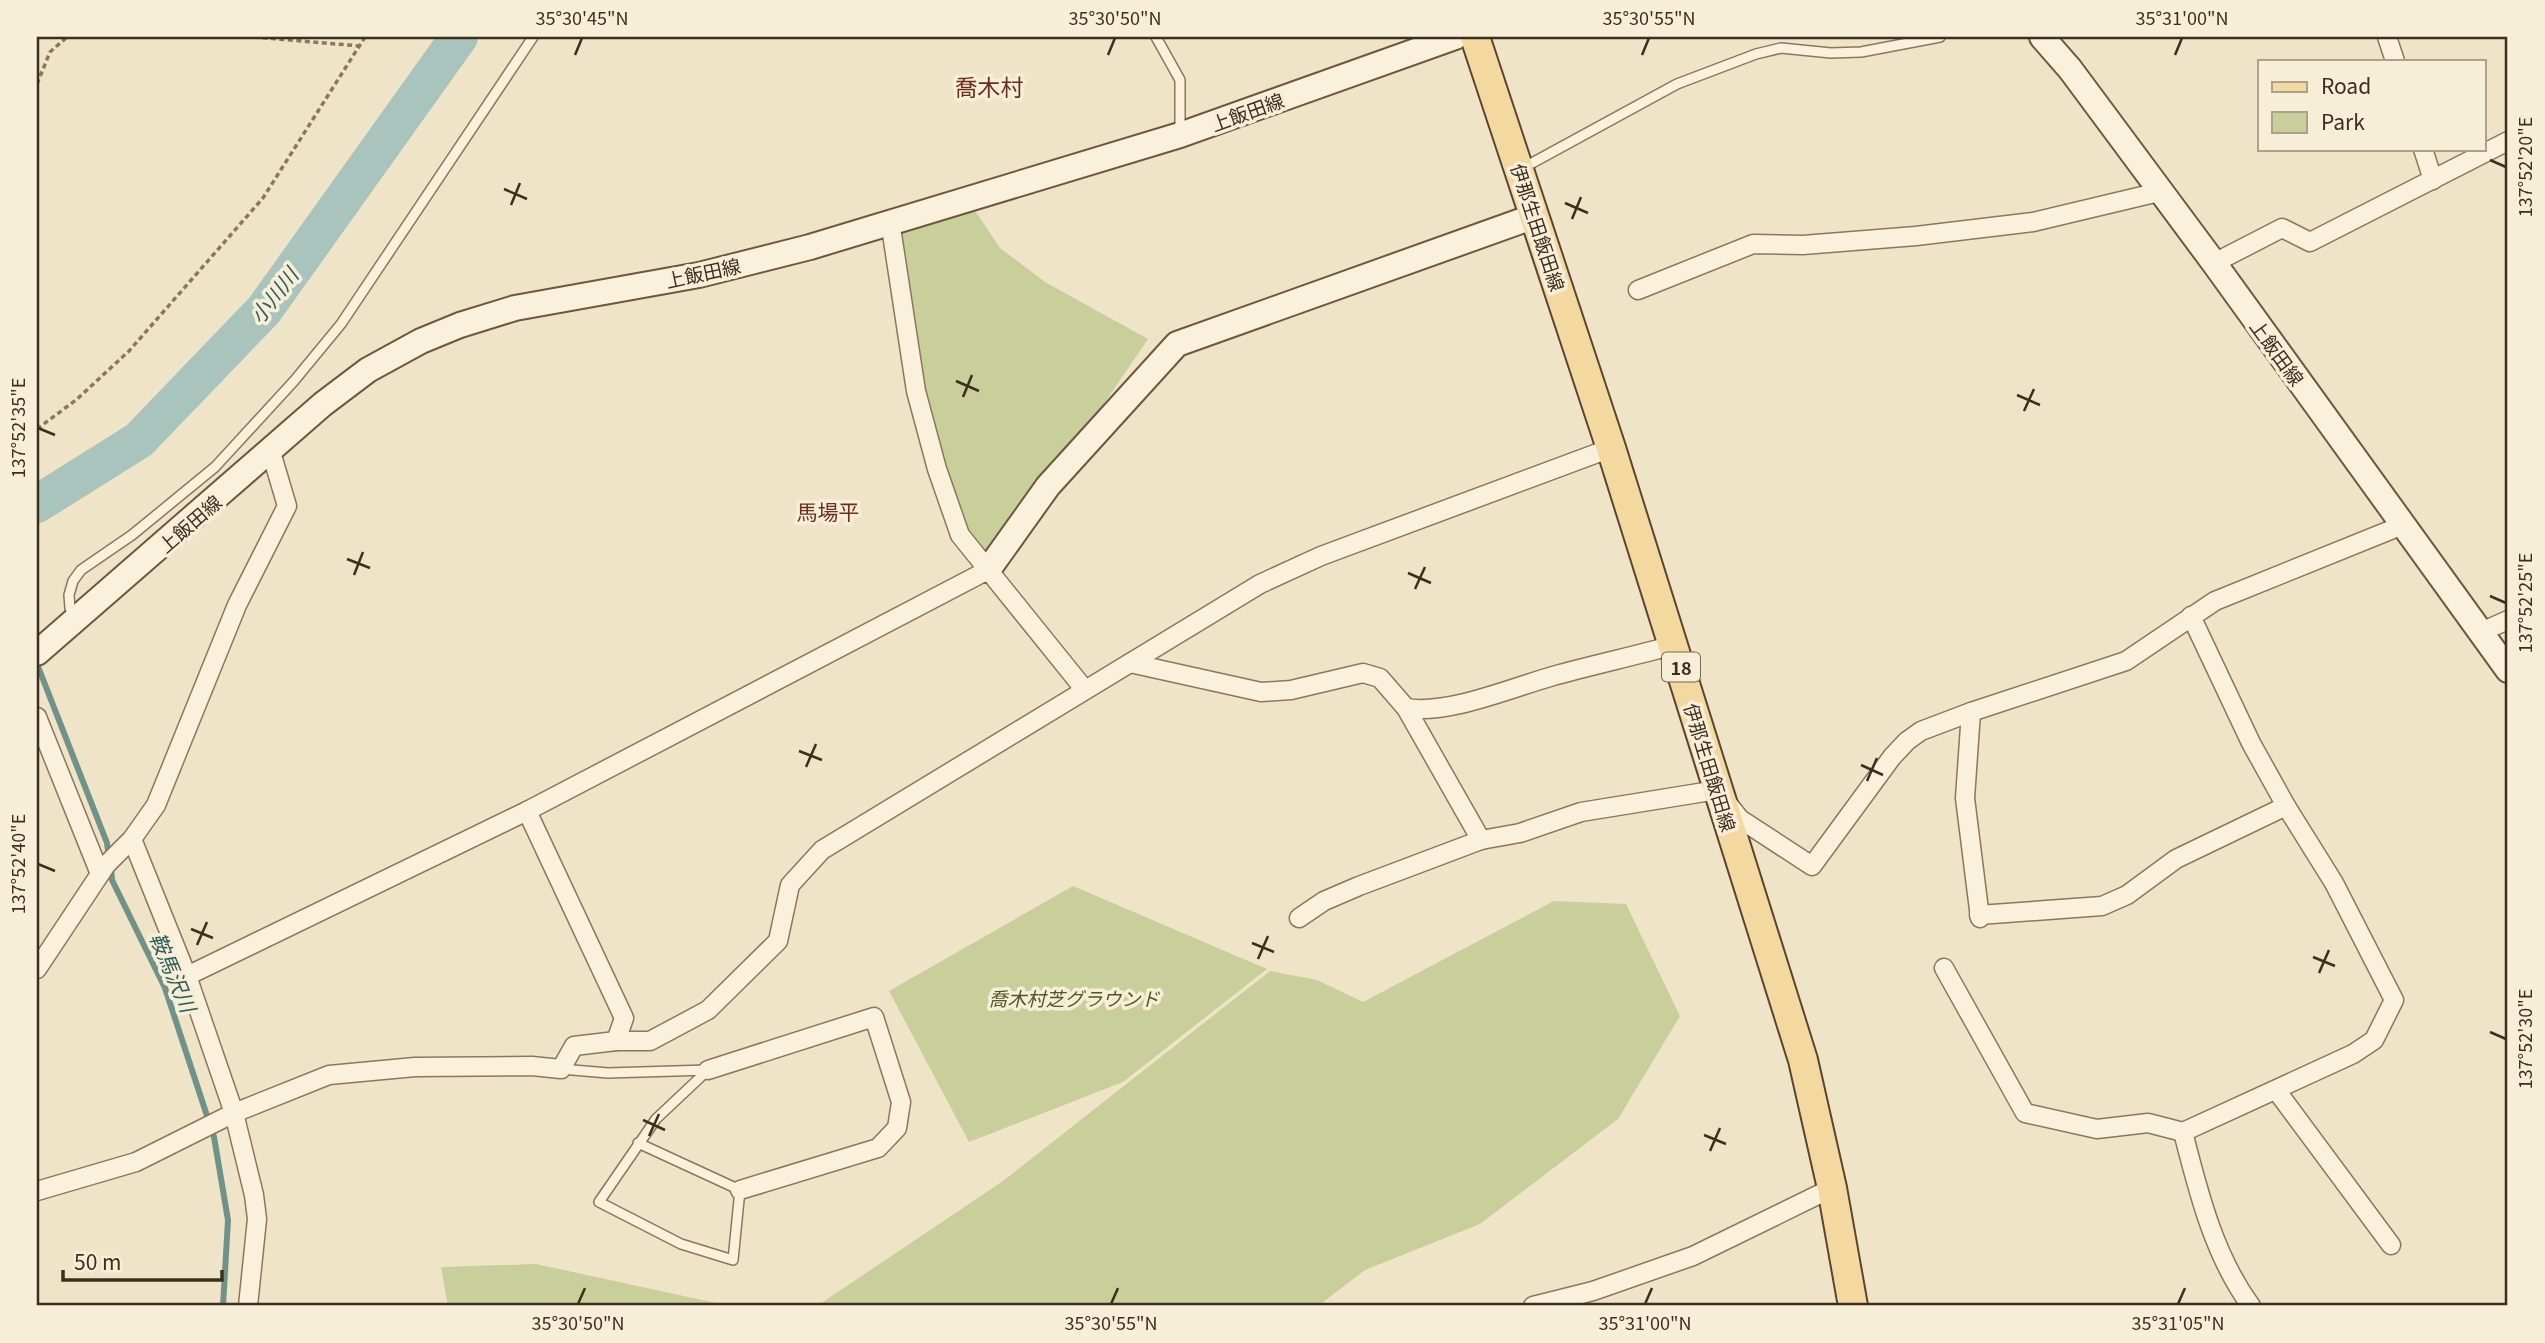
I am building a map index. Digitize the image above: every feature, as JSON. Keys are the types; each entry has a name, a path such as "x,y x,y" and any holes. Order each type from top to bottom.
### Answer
{"main road":[{"name":"上飯田線","path":"37,653 323,404 368,370 421,341 460,325 516,308 699,275 810,247 1180,135 1455,37"},
{"name":"伊那生田飯田線","path":"1475,37 1611,448 1803,1060 1832,1188 1853,1306"},
{"name":"上飯田線","path":"2042,37 2070,69 2214,263 2508,670"},
{"path":"988,570 1048,486 1177,344 1535,216"}],"street":[{"path":"2387,37 2395,60"},
{"path":"2214,263 2282,228 2310,242 2508,141"},
{"path":"2423,150 2434,180"},
{"path":"1638,290 1753,244 1803,245 1916,236 2033,222 2160,192"},
{"path":"890,221 916,391 937,470 960,534 1086,690"},
{"path":"37,1191 136,1162 199,1129 329,1075 415,1067 532,1066 561,1069 574,1046 616,1041 650,1041 708,1010 778,941 790,885 822,850 1260,584 1321,556 1611,448"},
{"path":"37,969 100,874 132,839 156,805 237,605 287,506 271,452"},
{"path":"1299,918 1324,901 1359,886 1481,840 1520,834 1581,812 1717,790 1740,819 1812,866 1892,757 1921,731 2126,661 2215,601 2403,525"},
{"path":"187,976 527,811 988,570"},
{"path":"1944,968 2025,1113 2098,1129 2148,1123 2183,1132 2353,1054 2374,1040 2394,1000 2334,883 2251,743 2191,616"},
{"path":"2481,632 2508,620"},
{"path":"1406,708 1424,712 1444,708 1674,645"},
{"path":"1130,663 1261,692 1290,690 1363,673 1380,678 1406,708 1481,840"},
{"path":"1971,712 1965,798 1980,916 2102,906 2127,895 2176,859 2286,806"},
{"path":"37,717 100,874"},
{"path":"527,811 624,1018 616,1041"},
{"path":"132,839 187,976 254,1195 257,1219 248,1306"},
{"path":"708,1070 874,1017 901,1102 897,1128 878,1148 740,1190"},
{"path":"2276,1090 2391,1245"},
{"path":"2183,1132 2200,1197 2236,1285 2251,1306"},
{"path":"1533,1306 1593,1292 1693,1256 1832,1188"}],"lane":[{"path":"68,628 69,595 73,581 81,570 132,535 215,467 294,381 341,324 533,37"},
{"path":"1156,37 1180,80 1180,135"},
{"path":"1520,169 1676,83 1756,54 1781,48 1831,53 1861,52 1940,37"},
{"path":"561,1069 608,1073 708,1070"},
{"path":"638,1143 740,1190 733,1260 681,1244 599,1202 638,1143 656,1119 708,1070"}],"path":[{"path":"37,84 50,52 67,37"},
{"path":"254,37 360,46"},
{"path":"37,429 76,400 129,351 263,198 365,37"}],"green space":[{"path":"972,206 1000,248 1045,282 1148,339 1048,486 988,563 959,531 943,485 890,221"},
{"name":"喬木村芝グラウンド","path":"1073,886 1267,969 1123,1082 969,1142 889,991"},
{"path":"1554,901 1626,904 1680,1016 1618,1119 1480,1224 1365,1270 1318,1306 817,1306 1003,1181 1270,971 1317,980 1363,1002"},
{"path":"536,1264 730,1306 448,1306 441,1267"}],"waterway":[{"name":"小川川","path":"37,504 139,440 264,310 459,37"},
{"name":"鞍馬沢川","path":"37,664 107,843 109,857"},
{"name":"鞍馬沢川","path":"111,868 112,880 165,988 214,1137 228,1220 223,1306"}],"district":[{"name":"喬木村","path":"989,86"},
{"name":"馬場平","path":"828,511"}]}
